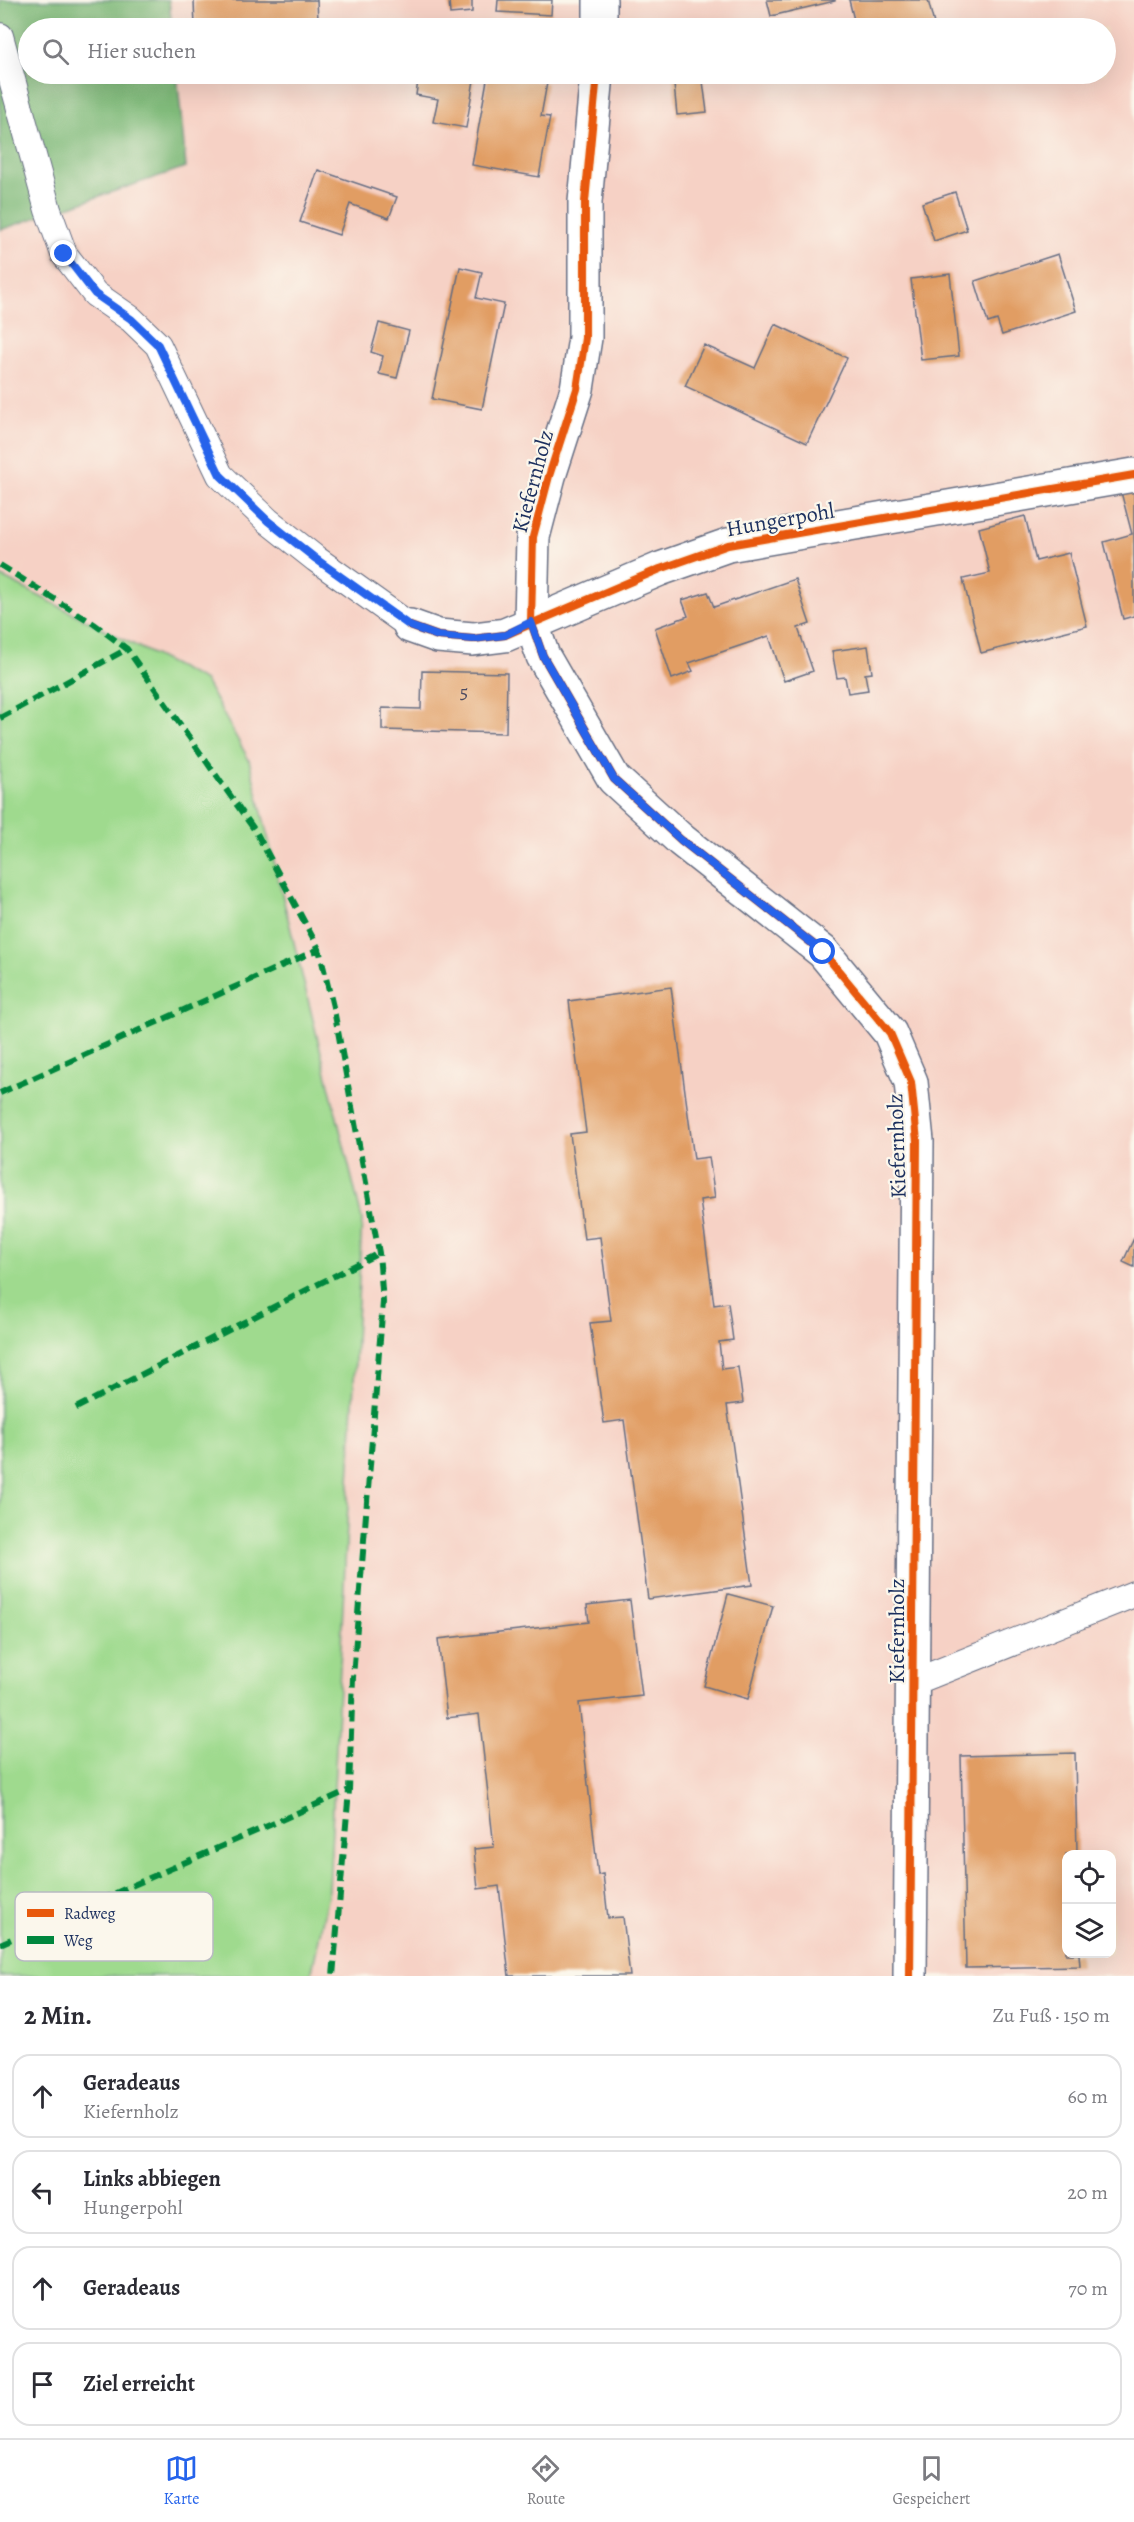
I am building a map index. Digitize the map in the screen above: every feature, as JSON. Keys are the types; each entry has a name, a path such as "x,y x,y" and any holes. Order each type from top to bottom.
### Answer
{"street":[{"path":"600,0 600,18"},
{"name":"Kiefernholz","path":"596,84 585,202 585,338 577,389 532,537 531,622 543,656 614,779 681,840 823,952 890,1033 911,1082 917,1141 910,1976"},
{"name":"Hungerpohl","path":"410,626 438,636 473,639 505,635 660,568 728,545 1134,475"}],"lane":[{"path":"0,36 48,210 64,254 95,294 131,319 158,345 220,475 284,534 410,626"},
{"path":"914,1682 1134,1594"}],"shaded area":[{"path":"169,0 1134,0 1134,1976 311,1976 329,1890 362,1219 249,760 205,681 0,576 0,230 186,168 178,84 1116,84 1116,18 171,18"}],"green space":[{"path":"0,0 169,0 171,18 18,18 18,84 178,84 186,167 0,230"},
{"path":"0,576 205,681 249,760 362,1219 329,1890 311,1976 0,1976"}],"building":[{"path":"194,0 317,0 318,18 195,18"},
{"path":"449,0 472,0 472,12 450,14"},
{"path":"498,0 552,0 551,15 497,12"},
{"path":"767,0 835,0 835,1 771,16"},
{"path":"849,0 928,0 932,18 854,18"},
{"path":"418,84 473,84 466,128 433,122 438,99 416,95"},
{"path":"486,84 547,84 541,116 550,117 539,177 472,165"},
{"path":"674,84 703,84 707,112 677,115"},
{"path":"318,170 397,197 389,218 350,204 339,235 300,222"},
{"path":"955,192 967,230 934,241 922,203"},
{"path":"1058,254 1076,311 1002,335 997,320 988,323 975,281"},
{"path":"460,267 482,272 476,298 504,304 482,409 432,399"},
{"path":"950,274 959,356 921,360 911,279"},
{"path":"379,323 409,331 397,378 379,374 383,356 371,352"},
{"path":"775,324 847,358 807,443 685,386 704,345 755,368"},
{"path":"1134,489 1134,616 1123,619 1104,542 1132,534 1121,492"},
{"path":"1025,516 1036,561 1069,553 1087,626 981,653 963,579 990,573 979,528"},
{"path":"795,579 810,624 798,628 813,671 784,681 769,636 689,663 693,671 672,679 655,628 688,616 682,600 708,592 714,607"},
{"path":"868,646 872,673 865,674 868,690 848,693 845,677 837,678 832,651"},
{"path":"422,671 507,673 506,733 382,730 382,708 421,709"},
{"path":"671,987 694,1159 709,1157 715,1198 700,1200 714,1305 728,1303 733,1340 719,1342 722,1369 738,1367 743,1403 727,1405 752,1585 648,1599 624,1420 604,1423 590,1323 611,1321 600,1237 584,1239 570,1134 586,1132 569,1001"},
{"path":"1134,1238 1134,1267 1123,1262"},
{"path":"728,1594 773,1606 748,1699 704,1686"},
{"path":"630,1600 642,1696 579,1703 598,1875 603,1874 608,1918 623,1917 630,1976 509,1976 499,1886 478,1889 474,1849 494,1847 479,1714 447,1718 438,1639 589,1622 587,1605"},
{"path":"1075,1753 1077,1850 1062,1850 1062,1958 1079,1958 1080,1966 966,1968 961,1756"}],"marked path":[{"path":"0,565 94,624 127,649 256,832 319,949 335,1015 379,1253 383,1302 353,1677 349,1790 333,1976"},
{"path":"0,718 127,649"},
{"path":"0,1093 319,949"},
{"path":"76,1408 379,1253"},
{"path":"118,1892 349,1790"},
{"path":"0,1944 15,1937"}],"cycle path":[{"path":"596,84 585,202 585,338 577,389 549,476 533,537 531,622 543,656 614,779 681,840 823,952 890,1033 911,1082 917,1141 910,1976"},
{"path":"410,626 438,636 473,639 505,635 660,569 728,545 1134,475"}],"route":[{"path":"64,254 95,294 131,319 158,345 220,475 268,521 316,559 410,626 438,636 473,639 505,635 531,622 543,656 614,779 681,840 823,952"}]}
